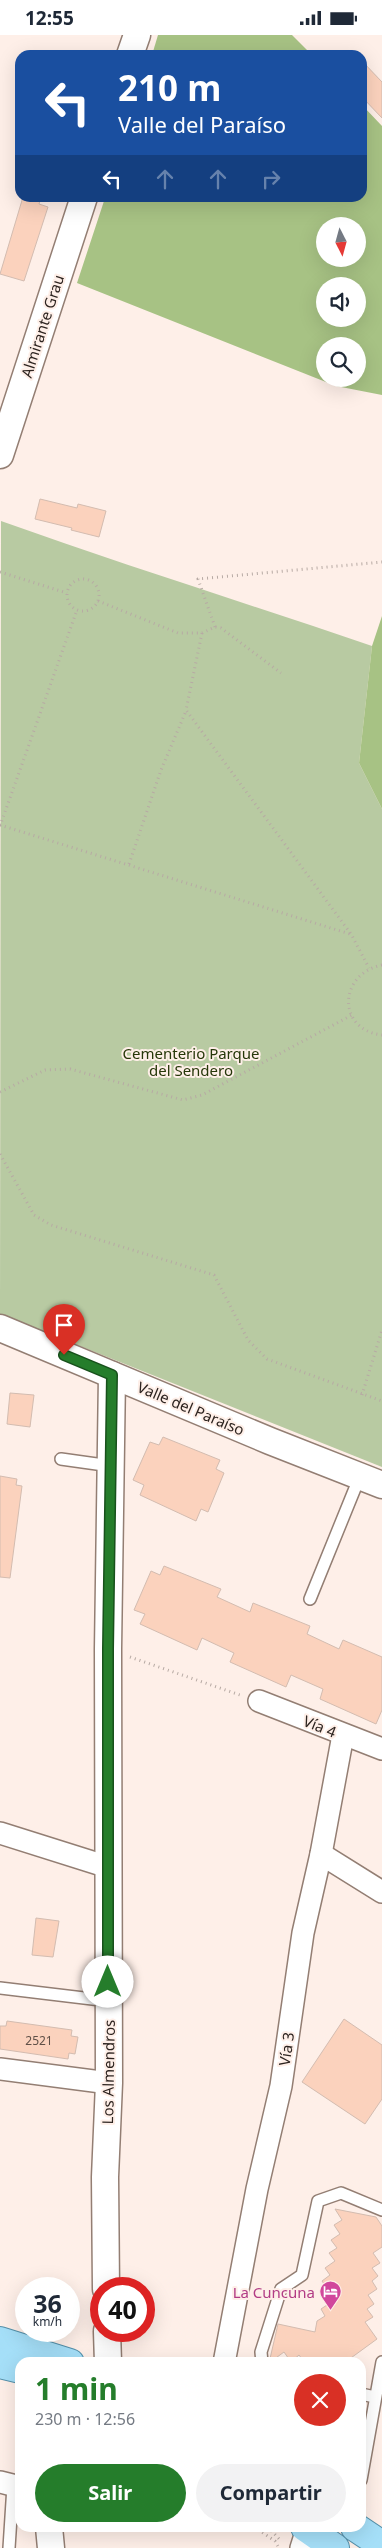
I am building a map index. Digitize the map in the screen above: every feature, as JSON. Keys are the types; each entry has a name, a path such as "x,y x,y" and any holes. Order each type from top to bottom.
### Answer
{"main road":[{"path":"0,2341 51,2357"},
{"path":"0,2364 15,2368"},
{"path":"306,2533 336,2548"}],"street":[{"path":"132,50 137,35"},
{"name":"Almirante Grau","path":"0,455 82,202"},
{"name":"Valle del Paraíso","path":"0,1328 371,1480"},
{"name":"Los Almendros","path":"106,2277 105,2177 109,2083 108,1649 112,1375"},
{"name":"Vía 4","path":"259,1701 382,1749"},
{"name":"Vía 3","path":"225,2357 257,2189 281,2087 302,1933 321,1854 343,1735"},
{"path":"0,1833 108,1867"},
{"path":"321,1854 382,1892"},
{"path":"0,2069 109,2083"},
{"path":"107,2342 108,2357"},
{"path":"49,2532 51,2548"},
{"path":"356,2532 370,2537"}],"lane":[{"path":"61,1459 111,1466"},
{"path":"310,1599 371,1480"},
{"path":"0,1988 108,2001"},
{"path":"262,2357 281,2289 302,2275 318,2201 341,2193 382,2210"},
{"path":"366,2452 382,2362"},
{"path":"366,2396 376,2397"},
{"path":"9,2548 11,2485"}],"path":[{"path":"215,627 198,579 382,562"},
{"path":"0,572 67,593"},
{"path":"85,579 92,581 98,588 98,601 92,608 84,611 78,610 69,603 67,593 72,583 85,579"},
{"path":"98,601 178,633 202,633 215,627 222,628 281,673"},
{"path":"78,610 0,825 351,934"},
{"path":"129,864 161,770 186,710 202,633"},
{"path":"186,710 351,934 370,968"},
{"path":"382,965 370,968 359,974 350,989 348,1001 352,1015 365,1031 382,1035"},
{"path":"0,1092 44,1070 70,1069 183,1100 202,1095 352,1015"},
{"path":"0,1154 34,1215 51,1225 214,1275 248,1340 267,1359 382,1401"},
{"path":"362,1395 382,1330"},
{"path":"108,1649 259,1701"},
{"path":"262,2532 275,2541 279,2548"},
{"path":"274,2532 280,2537 285,2548"}],"green space":[{"path":"158,35 292,35 307,50 154,50"},
{"path":"367,110 382,126 382,395 341,387 366,387 366,337 316,337 316,378 77,283 104,202 367,202"},
{"name":"Cementerio Parque del Sendero","path":"1,521 372,646 359,763 382,809 382,1467 0,1314"},
{"path":"382,616 382,809 359,763 372,646"}],"building":[{"path":"367,66 382,82 382,118 367,102"},
{"path":"22,202 40,202 39,204 48,207 24,281 0,274"},
{"path":"40,499 77,508 78,504 106,511 99,537 35,519"},
{"path":"10,1393 34,1395 30,1427 7,1424"},
{"path":"163,1437 220,1460 216,1469 224,1473 208,1512 201,1509 196,1521 140,1495 144,1485 133,1480 150,1442 159,1445"},
{"path":"0,1476 17,1479 16,1485 22,1486 10,1578 0,1577"},
{"path":"164,1566 221,1589 217,1597 250,1612 253,1603 310,1626 307,1634 339,1649 343,1640 382,1657 382,1710 376,1724 320,1699 323,1689 291,1675 286,1687 230,1662 234,1653 202,1638 197,1650 140,1624 145,1614 134,1610 151,1571 160,1575"},
{"path":"36,1918 59,1921 53,1957 32,1955"},
{"path":"344,2019 382,2045 382,2099 365,2124 302,2082"},
{"path":"7,2021 72,2030 71,2036 78,2037 75,2054 69,2053 68,2059 0,2049 0,2026 6,2026"},
{"path":"335,2209 376,2217 382,2226 382,2247 373,2253 380,2263 372,2268 378,2276 372,2281 377,2289 368,2295 374,2304 367,2309 373,2317 365,2322 377,2339 352,2357 300,2357 299,2355 297,2357 288,2357 284,2352 277,2357 270,2357 278,2324 315,2332 317,2321 325,2316 321,2309 327,2305 321,2296 329,2291 322,2281 330,2275 325,2268 335,2261 329,2253 337,2248 331,2240 340,2234 334,2225 342,2220"}],"place":[{"name":"La Cuncuna","path":"331,2311"}],"route":[{"path":"64,1355 112,1375 108,1649 108,1982"}]}
